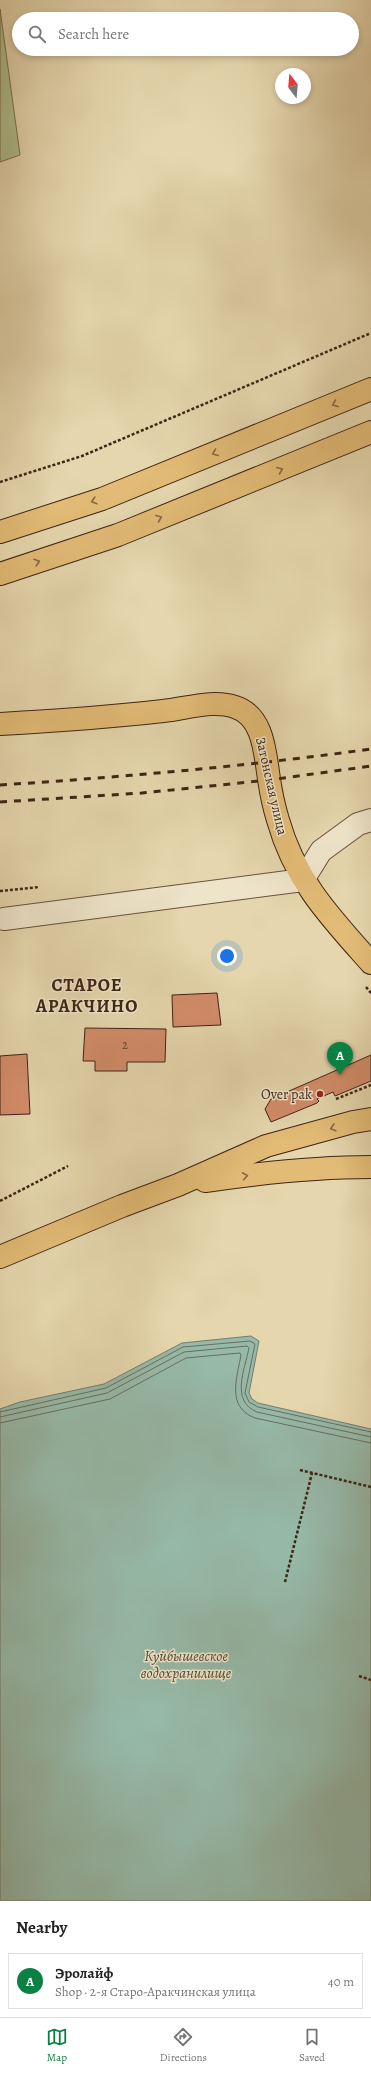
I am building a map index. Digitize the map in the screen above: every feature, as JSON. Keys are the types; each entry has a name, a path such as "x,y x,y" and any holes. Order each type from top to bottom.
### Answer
{"main road":[{"path":"0,532 102,499 371,389"},
{"path":"0,574 118,535 371,432"},
{"name":"Затонская улица","path":"0,724 163,712 220,704 235,707 247,714 259,730 264,746 269,780 278,820 289,854 303,880 366,972"},
{"path":"0,1257 122,1206 178,1185 266,1146 353,1122 371,1119"},
{"path":"178,1185 271,1172 342,1167 371,1167"}],"lane":[{"path":"4,919 303,880 321,851 358,824 371,820"}],"path":[{"path":"0,482 82,456 371,332"},
{"path":"366,972 371,993"},
{"path":"0,1201 68,1166"},
{"path":"300,1470 371,1487"},
{"path":"285,1582 312,1473"},
{"path":"359,1676 371,1680"}],"green space":[{"path":"0,9 20,155 0,162"}],"water":[{"name":"Куйбышевское водохранилище","path":"251,1336 259,1341 249,1393 252,1399 258,1403 371,1429 371,1901 0,1901 0,1409 20,1402 104,1384 182,1343"}],"building":[{"path":"217,993 221,1025 173,1027 172,995"},
{"path":"85,1028 166,1029 165,1062 127,1062 127,1071 95,1071 95,1061 83,1061"},
{"path":"27,1054 30,1114 0,1115 0,1056"},
{"path":"371,1055 371,1081 335,1096 333,1092 317,1099 319,1101 317,1103 271,1122 265,1109 271,1099"}],"railway":[{"path":"0,785 279,761 371,749"},
{"path":"0,802 142,793 269,780 371,766"}],"place":[{"name":"Эролайф","path":"340,1075"},
{"name":"Over pak","path":"320,1094"}],"district":[{"name":"СТАРОЕ АРАКЧИНО","path":"87,995"}]}
